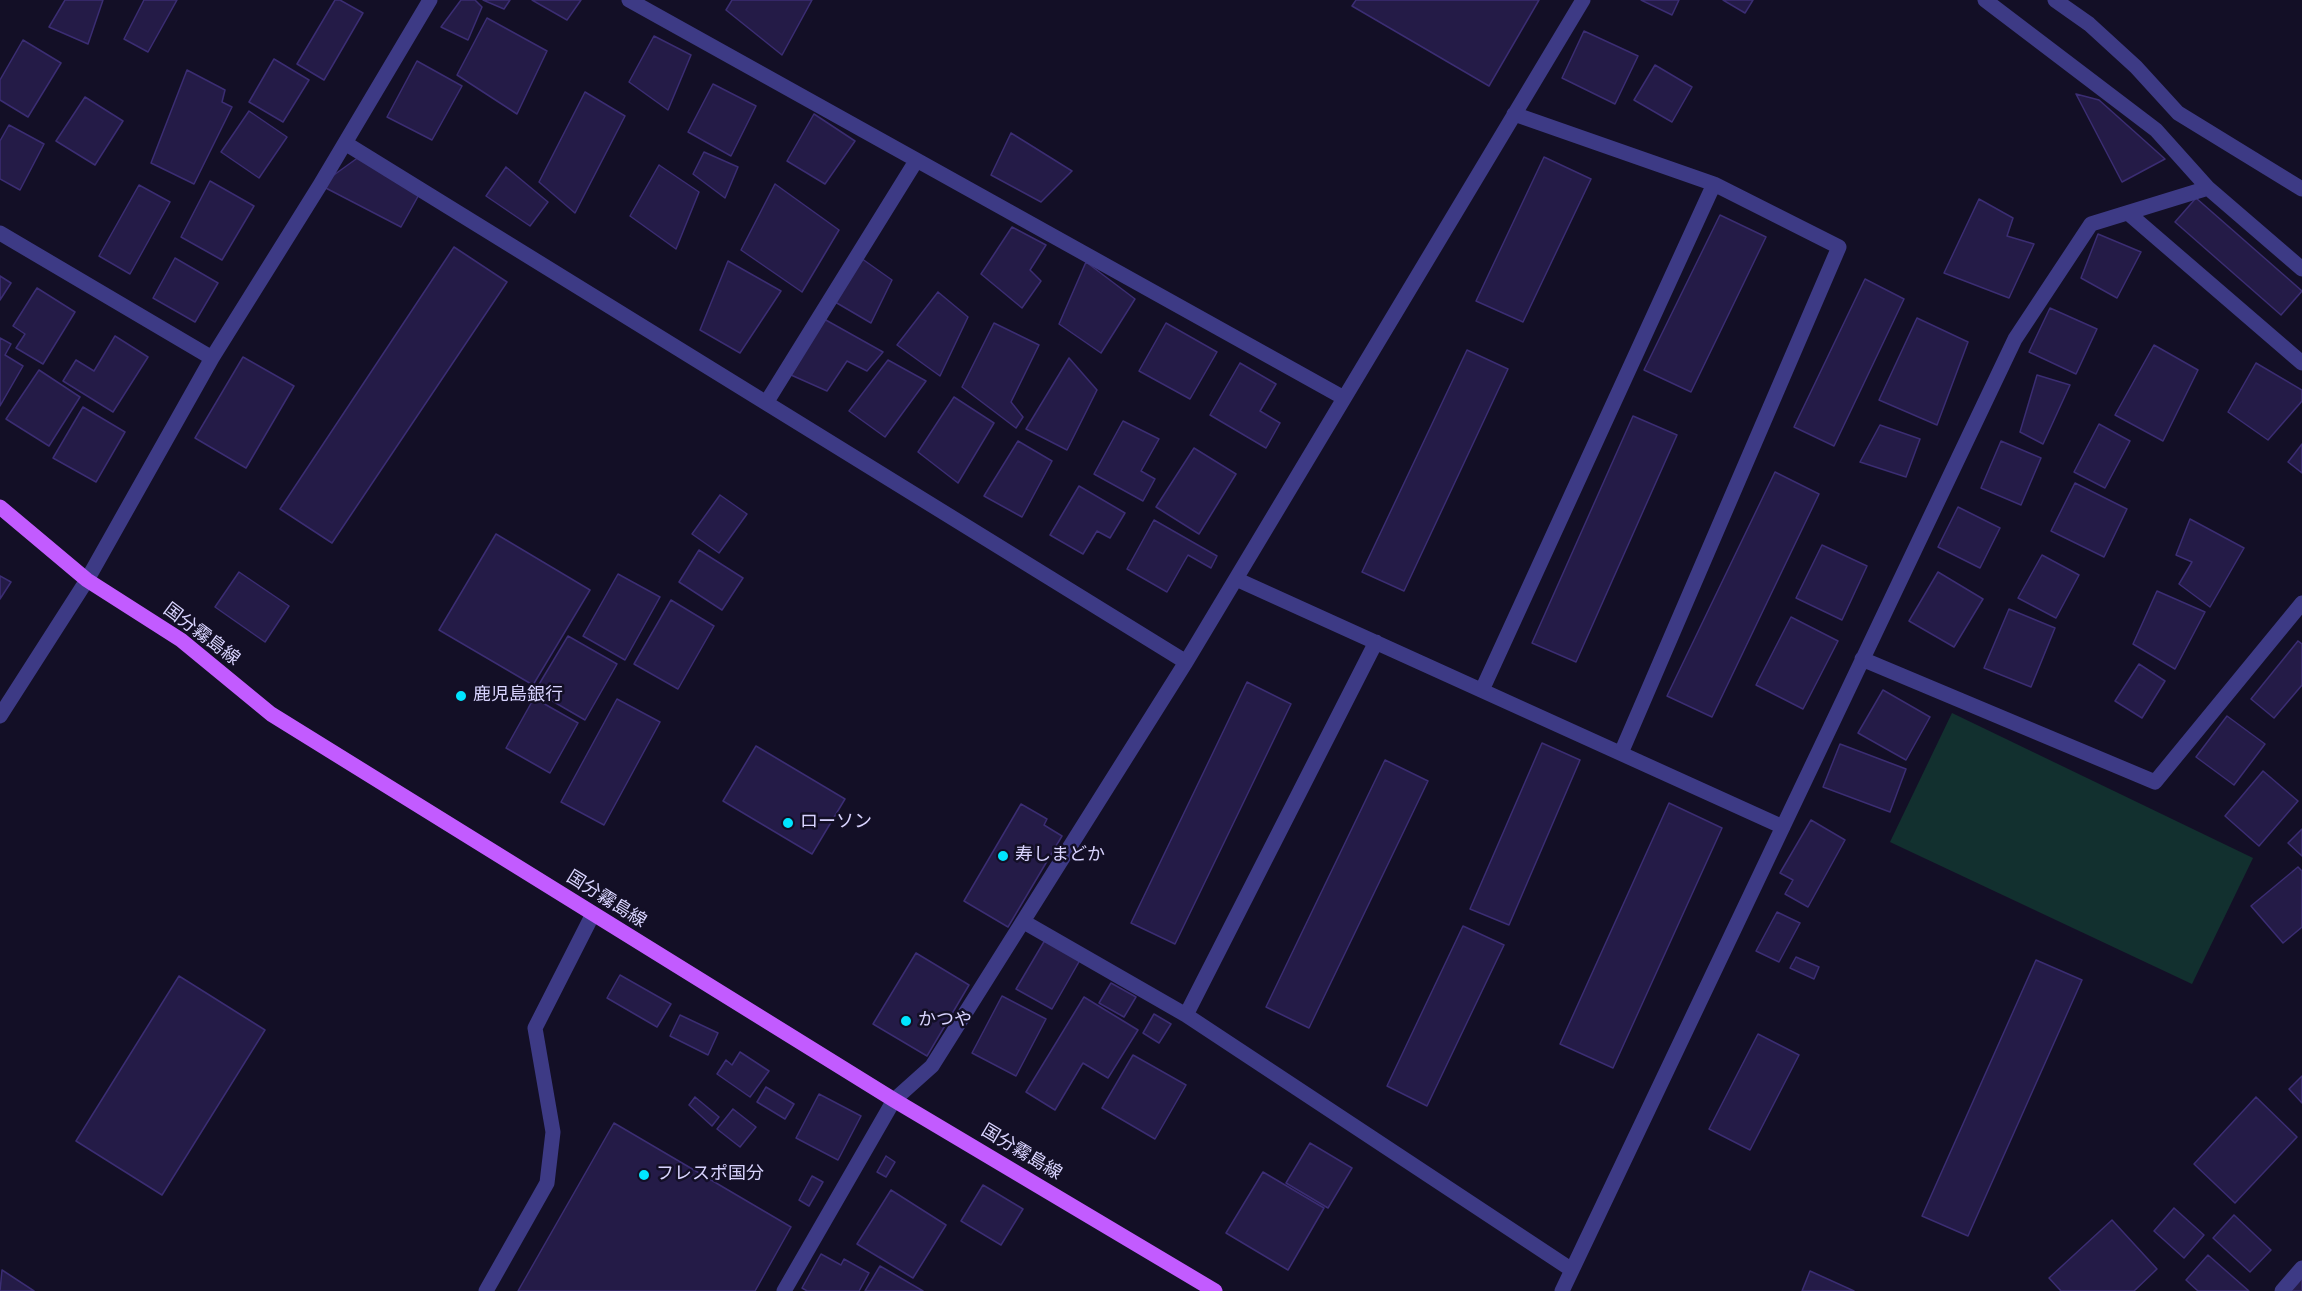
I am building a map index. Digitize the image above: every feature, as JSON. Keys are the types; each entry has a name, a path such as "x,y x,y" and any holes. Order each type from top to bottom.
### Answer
{"main road":[{"name":"国分霧島線","path":"0,507 87,580 181,640 271,714 894,1100 1215,1291"}],"street":[{"path":"0,716 87,580 212,358 430,0"},
{"path":"629,0 1344,398"},
{"path":"784,1291 894,1100 932,1066 1186,662 1583,0"},
{"path":"1985,0 2156,130 2208,188 2302,269"},
{"path":"2055,0 2089,24 2136,67 2178,113 2302,189"},
{"path":"2156,130 2178,113"},
{"path":"1514,114 1714,184 1839,247 1621,753"},
{"path":"345,143 1186,662"},
{"path":"766,403 916,161"},
{"path":"1482,690 1714,184"},
{"path":"1562,1291 2014,339 2091,224 2208,188"},
{"path":"2128,213 2302,363"},
{"path":"0,233 212,358"},
{"path":"1236,579 1783,827"},
{"path":"1862,658 2155,782 2302,603"},
{"path":"1186,1015 1376,642"},
{"path":"486,1291 547,1184 553,1132 535,1028 593,915"},
{"path":"1024,922 1186,1015 1572,1270"},
{"path":"2282,1291 2302,1268"}],"green space":[{"path":"1952,713 2253,858 2192,984 1890,842"}],"building":[{"path":"65,0 103,0 88,44 49,27"},
{"path":"144,0 177,0 148,52 124,39"},
{"path":"335,0 340,0 363,13 324,80 297,64"},
{"path":"461,0 475,0 482,7 468,40 441,27"},
{"path":"483,0 510,0 504,9"},
{"path":"532,0 581,0 567,20"},
{"path":"732,0 812,0 782,55 726,10"},
{"path":"1356,0 1539,0 1489,86 1352,6"},
{"path":"1641,0 1679,0 1672,15"},
{"path":"1723,0 1753,0 1745,13"},
{"path":"487,18 547,51 517,114 457,75"},
{"path":"1584,31 1638,56 1615,104 1562,78"},
{"path":"654,36 691,55 668,110 629,82"},
{"path":"23,40 61,63 28,117 0,100 0,80"},
{"path":"274,59 309,80 283,122 249,102"},
{"path":"417,61 462,86 432,140 387,117"},
{"path":"1655,65 1692,87 1672,122 1634,100"},
{"path":"187,70 225,90 222,102 232,107 194,184 151,163"},
{"path":"713,84 756,106 731,156 688,132"},
{"path":"585,92 625,116 575,213 539,182"},
{"path":"2076,94 2099,100 2165,159 2122,182"},
{"path":"85,97 123,121 95,165 56,141"},
{"path":"249,111 287,137 259,178 221,152"},
{"path":"814,114 855,141 825,184 787,161"},
{"path":"9,125 44,144 20,190 0,179 0,141"},
{"path":"1011,133 1072,171 1041,202 991,175"},
{"path":"704,152 738,167 725,198 693,174"},
{"path":"363,154 421,191 401,227 320,185"},
{"path":"1544,157 1591,179 1523,322 1476,301"},
{"path":"659,165 699,192 676,249 630,216"},
{"path":"506,167 548,202 530,226 486,196"},
{"path":"210,181 254,206 222,260 181,237"},
{"path":"775,184 839,230 802,292 741,250"},
{"path":"139,185 170,202 130,274 99,256"},
{"path":"2196,198 2302,291 2281,315 2175,222"},
{"path":"1979,199 2013,218 2007,236 2034,244 2009,298 1944,273"},
{"path":"1720,215 1766,237 1691,392 1644,370"},
{"path":"1012,227 1046,245 1030,270 1041,281 1022,308 981,274"},
{"path":"2098,234 2141,252 2117,298 2081,278"},
{"path":"454,247 507,282 332,543 280,509"},
{"path":"858,256 892,280 871,323 830,299"},
{"path":"175,258 218,283 195,322 153,298"},
{"path":"728,261 781,291 740,353 700,330"},
{"path":"1086,262 1135,299 1101,353 1059,324"},
{"path":"0,276 11,283 0,300"},
{"path":"1865,279 1904,299 1834,446 1794,427"},
{"path":"37,288 75,312 43,364 16,348 25,334 13,326"},
{"path":"938,292 968,317 940,376 897,345"},
{"path":"2050,308 2097,329 2076,374 2029,352"},
{"path":"1917,318 1968,342 1937,425 1879,400"},
{"path":"824,319 883,352 867,371 847,361 827,391 791,375"},
{"path":"994,323 1039,345 1011,402 1023,417 1016,428 962,387"},
{"path":"1166,323 1217,352 1190,399 1139,371"},
{"path":"115,336 148,357 113,412 63,381 76,360 94,371"},
{"path":"0,338 11,344 5,355 23,366 0,406"},
{"path":"2154,345 2198,370 2163,441 2115,415"},
{"path":"1467,350 1508,369 1404,591 1362,572"},
{"path":"243,357 294,386 246,468 195,438"},
{"path":"1069,358 1097,390 1067,450 1026,429"},
{"path":"888,360 926,381 885,437 849,411"},
{"path":"1240,363 1276,384 1260,411 1280,423 1266,448 1210,415"},
{"path":"2256,363 2302,390 2302,401 2268,440 2228,412"},
{"path":"39,370 80,397 49,446 6,419"},
{"path":"2037,375 2070,385 2043,444 2020,432"},
{"path":"954,397 994,423 958,483 918,452"},
{"path":"83,407 125,432 96,482 53,458"},
{"path":"1633,416 1677,435 1576,662 1532,643"},
{"path":"1123,421 1159,439 1141,471 1155,479 1143,501 1094,474"},
{"path":"2099,424 2130,441 2105,488 2074,472"},
{"path":"1880,425 1920,439 1906,477 1860,462"},
{"path":"1018,441 1052,461 1022,517 984,496"},
{"path":"2001,441 2041,458 2021,505 1981,488"},
{"path":"2302,444 2302,473 2288,462"},
{"path":"1194,448 1236,474 1199,534 1156,507"},
{"path":"1775,472 1819,494 1712,717 1667,696"},
{"path":"2075,483 2127,509 2104,557 2051,531"},
{"path":"1079,486 1125,513 1110,538 1097,531 1083,554 1050,535"},
{"path":"720,495 747,514 719,553 692,534"},
{"path":"1958,507 2000,528 1980,568 1938,547"},
{"path":"2190,519 2244,548 2210,607 2179,584 2192,562 2176,555"},
{"path":"1154,520 1217,556 1211,568 1188,555 1167,592 1127,569"},
{"path":"496,534 590,590 533,685 439,630"},
{"path":"1822,545 1867,566 1842,620 1796,598"},
{"path":"699,550 743,578 722,610 679,582"},
{"path":"2042,555 2079,575 2056,618 2018,598"},
{"path":"239,572 289,606 265,642 215,607"},
{"path":"1938,572 1983,599 1954,647 1909,621"},
{"path":"618,574 660,597 625,660 583,636"},
{"path":"0,576 11,582 0,599"},
{"path":"2157,591 2205,612 2175,669 2133,644"},
{"path":"671,600 714,626 678,689 634,664"},
{"path":"2009,609 2055,628 2031,687 1984,668"},
{"path":"1791,617 1838,641 1803,709 1756,685"},
{"path":"568,636 617,664 585,720 535,691"},
{"path":"2298,641 2302,644 2302,685 2274,718 2251,699"},
{"path":"2139,664 2165,681 2142,718 2115,701"},
{"path":"1247,682 1291,704 1175,944 1131,923"},
{"path":"1883,690 1930,717 1906,760 1858,733"},
{"path":"534,698 578,723 550,773 506,748"},
{"path":"617,699 660,722 604,825 561,802"},
{"path":"2227,716 2265,744 2234,785 2196,757"},
{"path":"1542,743 1580,760 1509,925 1470,909"},
{"path":"1840,744 1906,769 1890,812 1823,787"},
{"path":"756,746 845,799 812,854 723,801"},
{"path":"1385,760 1428,781 1309,1028 1266,1007"},
{"path":"2263,771 2298,801 2259,846 2225,816"},
{"path":"1669,803 1722,828 1613,1068 1560,1044"},
{"path":"1021,804 1047,819 1044,825 1062,836 1008,927 964,901"},
{"path":"1811,820 1845,840 1808,907 1785,894 1793,880 1780,873"},
{"path":"2302,829 2302,856 2288,843"},
{"path":"2298,867 2302,871 2302,927 2283,943 2251,906"},
{"path":"1777,912 1800,923 1779,962 1756,951"},
{"path":"1463,926 1504,945 1427,1106 1387,1086"},
{"path":"1045,940 1080,960 1052,1009 1016,989"},
{"path":"916,953 969,985 927,1056 873,1024"},
{"path":"1796,957 1819,967 1814,979 1790,968"},
{"path":"2036,960 2082,980 1968,1236 1922,1216"},
{"path":"620,975 671,1004 657,1027 607,998"},
{"path":"179,976 265,1030 162,1195 76,1141"},
{"path":"1111,983 1136,997 1124,1017 1099,1003"},
{"path":"1002,996 1046,1019 1016,1076 972,1053"},
{"path":"1084,997 1138,1030 1108,1078 1083,1063 1055,1110 1026,1092"},
{"path":"1154,1014 1171,1024 1159,1043 1143,1033"},
{"path":"680,1015 718,1033 708,1055 670,1036"},
{"path":"1758,1034 1799,1055 1750,1150 1709,1129"},
{"path":"740,1052 769,1071 750,1097 717,1074 726,1060 732,1065"},
{"path":"1133,1055 1186,1085 1155,1139 1102,1108"},
{"path":"2302,1076 2302,1103 2289,1089"},
{"path":"766,1087 794,1104 785,1119 757,1102"},
{"path":"819,1094 861,1116 838,1160 796,1138"},
{"path":"695,1097 719,1117 712,1126 689,1105"},
{"path":"2256,1097 2297,1137 2235,1203 2194,1164"},
{"path":"733,1109 756,1127 740,1147 717,1129"},
{"name":"フレスポ国分","path":"614,1123 791,1227 755,1291 518,1291"},
{"path":"1310,1143 1352,1168 1328,1208 1286,1183"},
{"path":"886,1156 895,1162 886,1177 877,1172"},
{"path":"1263,1172 1324,1208 1288,1270 1226,1233"},
{"path":"812,1176 823,1182 809,1206 799,1200"},
{"path":"983,1185 1023,1209 1001,1245 961,1221"},
{"path":"891,1190 946,1225 913,1278 857,1244"},
{"path":"2174,1208 2204,1235 2184,1258 2154,1231"},
{"path":"2234,1215 2271,1250 2250,1272 2213,1238"},
{"path":"2112,1220 2157,1269 2134,1291 2061,1291 2049,1278"},
{"path":"821,1254 841,1265 844,1259 869,1273 859,1291 807,1291 802,1288"},
{"path":"2208,1255 2249,1291 2198,1291 2186,1280"},
{"path":"880,1266 923,1291 865,1291"},
{"path":"2,1270 34,1291 0,1291"},
{"path":"1810,1271 1854,1291 1802,1291"},
{"path":"2302,1277 2302,1291 2290,1291"}],"place":[{"name":"鹿児島銀行","path":"461,696"},
{"name":"ローソン","path":"788,823"},
{"name":"寿しまどか","path":"1003,856"},
{"name":"かつや","path":"906,1021"},
{"name":"フレスポ国分","path":"644,1175"}]}
